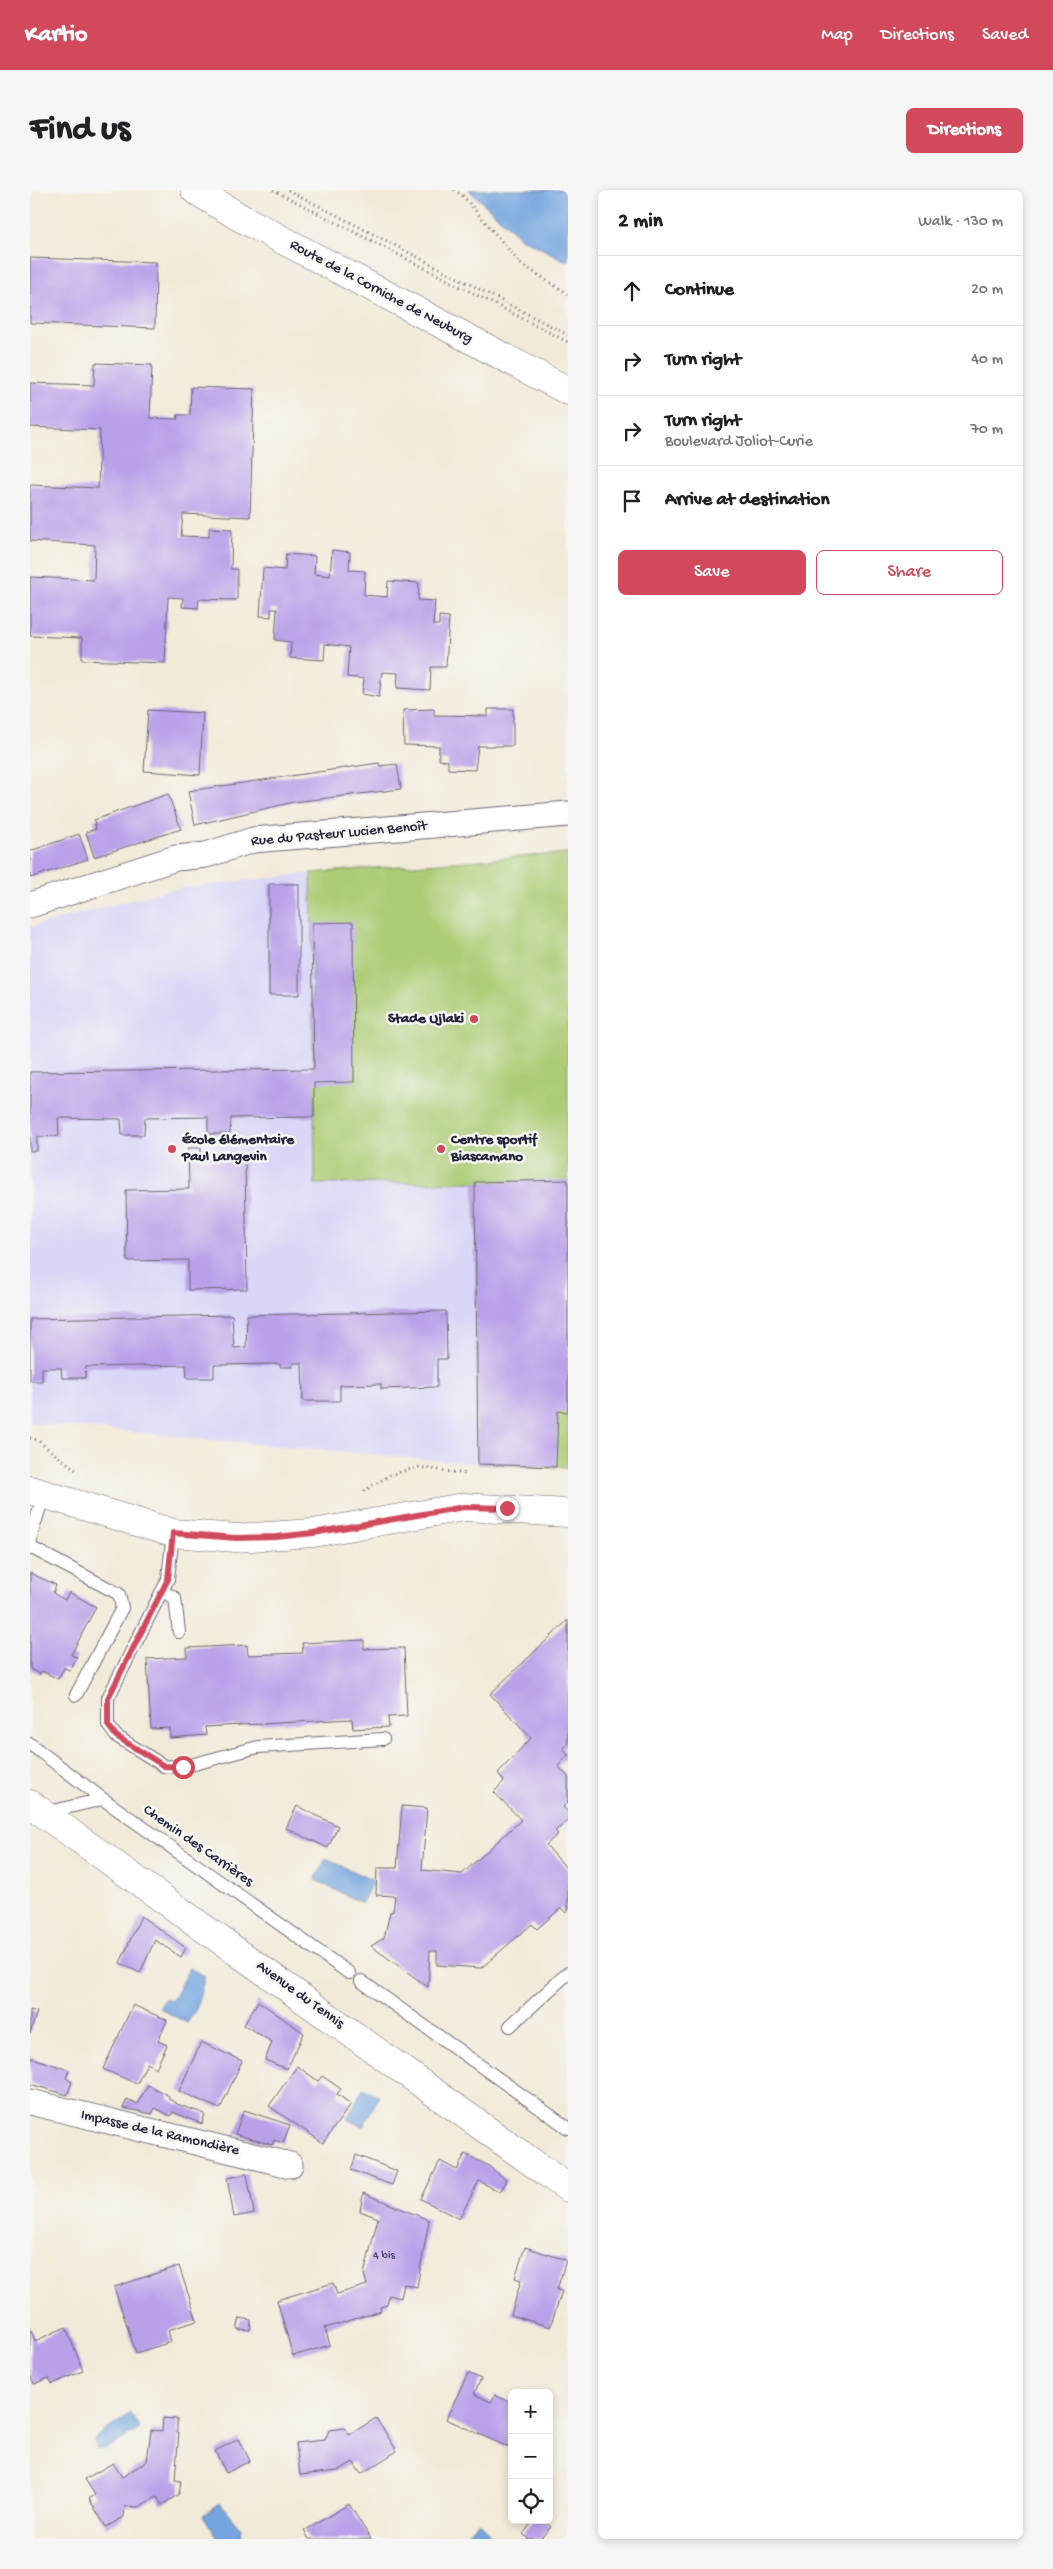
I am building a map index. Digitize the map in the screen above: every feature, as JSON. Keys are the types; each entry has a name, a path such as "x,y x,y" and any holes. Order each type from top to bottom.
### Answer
{"street":[{"name":"Route de la Corniche de Neuburg","path":"195,190 241,218 568,390"},
{"name":"Rue du Pasteur Lucien Benoît","path":"30,905 176,858 206,855 253,840 568,814"},
{"path":"37,1492 173,1533 236,1538 276,1537 313,1533 464,1507 568,1513"},
{"name":"Avenue du Tennis","path":"37,1809 568,2188"},
{"name":"Impasse de la Ramondière","path":"30,2102 290,2165"}],"lane":[{"path":"37,1492 30,1547 119,1594 122,1608 76,1695"},
{"path":"173,1533 170,1571 162,1591 108,1698 108,1725 116,1736 164,1766 183,1767 258,1747 383,1739"},
{"path":"162,1591 175,1598 178,1632"},
{"name":"Chemin des Carrières","path":"30,1744 103,1799 349,1973"},
{"path":"37,1809 103,1799"},
{"path":"510,2026 568,1973"},
{"path":"360,1981 568,2128"}],"path":[{"path":"273,190 568,342"},
{"path":"288,190 568,335"},
{"path":"454,190 463,196 521,264 568,294"},
{"path":"30,1438 37,1440 60,1459 82,1473"},
{"path":"361,1492 390,1475"}],"shaded area":[{"name":"École élémentaire Paul Langevin","path":"311,873 316,1184 475,1182 478,1464 30,1423 30,927 173,889"}],"green space":[{"name":"Centre sportif Biascamano","path":"568,853 568,1468 478,1464 475,1182 315,1184 311,873"}],"water":[{"path":"469,190 568,190 568,262 521,238"},
{"path":"326,1858 373,1881 362,1903 315,1880"},
{"path":"189,1968 205,1976 196,2009 187,2023 159,2008 165,1998 172,2001"},
{"path":"363,2088 379,2096 363,2127 347,2119"},
{"path":"131,2413 140,2429 106,2449 97,2449 94,2439"},
{"path":"220,2503 241,2529 242,2539 218,2539 203,2515"},
{"path":"478,2521 490,2533 485,2539 461,2539"}],"building":[{"path":"30,258 156,262 155,328 30,323"},
{"path":"95,363 152,365 150,418 178,419 177,415 190,415 191,387 254,389 250,517 183,514 181,536 209,537 209,528 232,529 231,569 237,569 237,600 199,599 198,608 182,607 183,598 168,597 165,663 82,660 82,638 30,636 30,577 94,580 95,545 30,541 30,485 98,488 100,430 30,427 30,383 94,385"},
{"path":"332,550 350,552 349,570 365,571 364,595 387,597 388,581 419,583 418,600 435,601 433,625 439,625 439,616 449,617 446,667 431,667 430,690 397,688 398,673 382,672 379,697 362,694 364,679 347,677 349,647 325,644 324,660 290,658 291,642 275,640 277,609 271,609 271,617 260,616 263,568 285,570 286,554 315,556 314,574 330,576"},
{"path":"434,709 434,715 488,716 488,709 513,709 513,746 478,746 475,770 448,769 448,761 439,760 439,746 404,745 403,710"},
{"path":"148,710 203,713 200,775 144,771"},
{"path":"379,763 380,766 397,764 401,789 294,802 195,825 188,791"},
{"path":"168,794 181,829 94,857 86,832 96,829 94,820"},
{"path":"79,834 88,859 30,878 30,851"},
{"path":"269,884 299,884 299,995 269,995"},
{"path":"353,922 354,1082 314,1083 314,1117 231,1118 230,1134 208,1134 208,1117 145,1118 144,1135 122,1135 121,1119 58,1118 59,1136 37,1137 37,1151 30,1151 30,1072 314,1069 312,923"},
{"path":"188,1148 201,1148 201,1160 245,1159 247,1289 188,1290 188,1260 127,1261 126,1190 189,1189"},
{"path":"568,1180 568,1412 558,1411 556,1467 478,1464 475,1182"},
{"path":"446,1311 447,1359 437,1359 437,1387 381,1389 381,1384 340,1385 340,1401 303,1401 302,1363 293,1363 292,1367 280,1367 280,1364 214,1365 214,1378 187,1378 186,1365 86,1367 85,1378 62,1378 61,1368 42,1368 42,1381 30,1381 30,1319 232,1315 234,1348 246,1347 247,1315"},
{"path":"30,1573 56,1585 53,1593 65,1600 69,1592 96,1607 71,1655 77,1657 70,1670 64,1668 58,1679 42,1671 40,1674 30,1669"},
{"path":"568,1620 568,1743 563,1749 568,1755 558,1766 568,1777 568,1802 563,1807 568,1812 568,1821 555,1831 558,1834 546,1845 568,1870 568,1911 566,1913 561,1908 537,1929 532,1924 481,1968 437,1965 437,1951 430,1951 428,1987 371,1946 384,1938 390,1912 393,1911 395,1896 376,1895 377,1868 397,1868 402,1806 427,1808 422,1870 462,1874 521,1820 494,1792 504,1781 498,1773 531,1738 490,1694"},
{"path":"364,1640 364,1649 404,1648 407,1716 388,1717 389,1727 353,1729 352,1719 205,1727 206,1735 170,1738 170,1728 151,1729 147,1659 187,1657 187,1648 247,1645 248,1655 303,1653 302,1643"},
{"path":"297,1806 338,1826 328,1848 286,1828"},
{"path":"141,1916 186,1948 181,1957 155,1940 140,1973 120,1963"},
{"path":"258,2001 304,2033 287,2069 265,2060 272,2042 244,2025"},
{"path":"133,2005 167,2020 158,2041 167,2045 156,2068 147,2063 137,2084 103,2069"},
{"path":"30,2010 37,2012 30,2034"},
{"path":"201,2042 242,2061 220,2109 179,2091"},
{"path":"30,2057 69,2070 66,2078 72,2082 67,2095 30,2084"},
{"path":"297,2066 318,2081 322,2076 341,2089 337,2094 351,2104 323,2143 269,2106"},
{"path":"148,2085 169,2096 169,2099 177,2104 205,2114 202,2124 173,2112 171,2116 155,2108 152,2114 123,2108 127,2099 137,2104"},
{"path":"244,2110 290,2125 283,2143 274,2140 272,2145 235,2134"},
{"path":"465,2154 487,2165 507,2180 500,2192 479,2181 459,2219 421,2199 440,2161 457,2170"},
{"path":"356,2155 397,2171 392,2185 351,2170"},
{"path":"247,2174 254,2213 234,2217 227,2178"},
{"path":"363,2193 429,2220 417,2287 404,2284 401,2298 389,2295 387,2305 380,2307 381,2311 325,2328 330,2345 293,2356 277,2300 333,2283 337,2294 367,2285 364,2274 378,2218 360,2211"},
{"path":"525,2247 566,2260 557,2290 562,2291 550,2327 511,2315 521,2280 515,2278"},
{"path":"179,2266 197,2321 168,2330 171,2342 136,2353 114,2287"},
{"path":"240,2318 251,2320 250,2330 237,2329"},
{"path":"30,2327 35,2341 66,2327 83,2371 52,2384 49,2378 34,2384 30,2375"},
{"path":"468,2373 481,2379 474,2394 491,2402 495,2395 508,2401 508,2447 446,2419"},
{"path":"163,2418 177,2419 177,2432 179,2432 175,2480 181,2481 179,2494 162,2505 157,2497 138,2507 125,2506 124,2517 106,2527 89,2499 95,2495 85,2479 113,2463 122,2477 147,2461 151,2430 162,2431"},
{"path":"376,2418 397,2451 361,2474 353,2462 338,2471 300,2475 296,2443 325,2440 329,2430 344,2428 349,2435"},
{"path":"239,2439 250,2461 226,2473 215,2451"},
{"path":"349,2504 371,2539 309,2539 304,2531"},
{"path":"531,2524 547,2524 551,2527 540,2539 528,2539 523,2534"}],"place":[{"name":"Stade Ujlaki","path":"474,1019"},
{"name":"École élémentaire Paul Langevin","path":"172,1149"},
{"name":"Centre sportif Biascamano","path":"441,1149"}],"route":[{"path":"183,1767 164,1766 116,1736 108,1725 106,1713 108,1698 168,1579 173,1533 207,1537 276,1537 313,1533 384,1519 464,1507 507,1508"}]}
